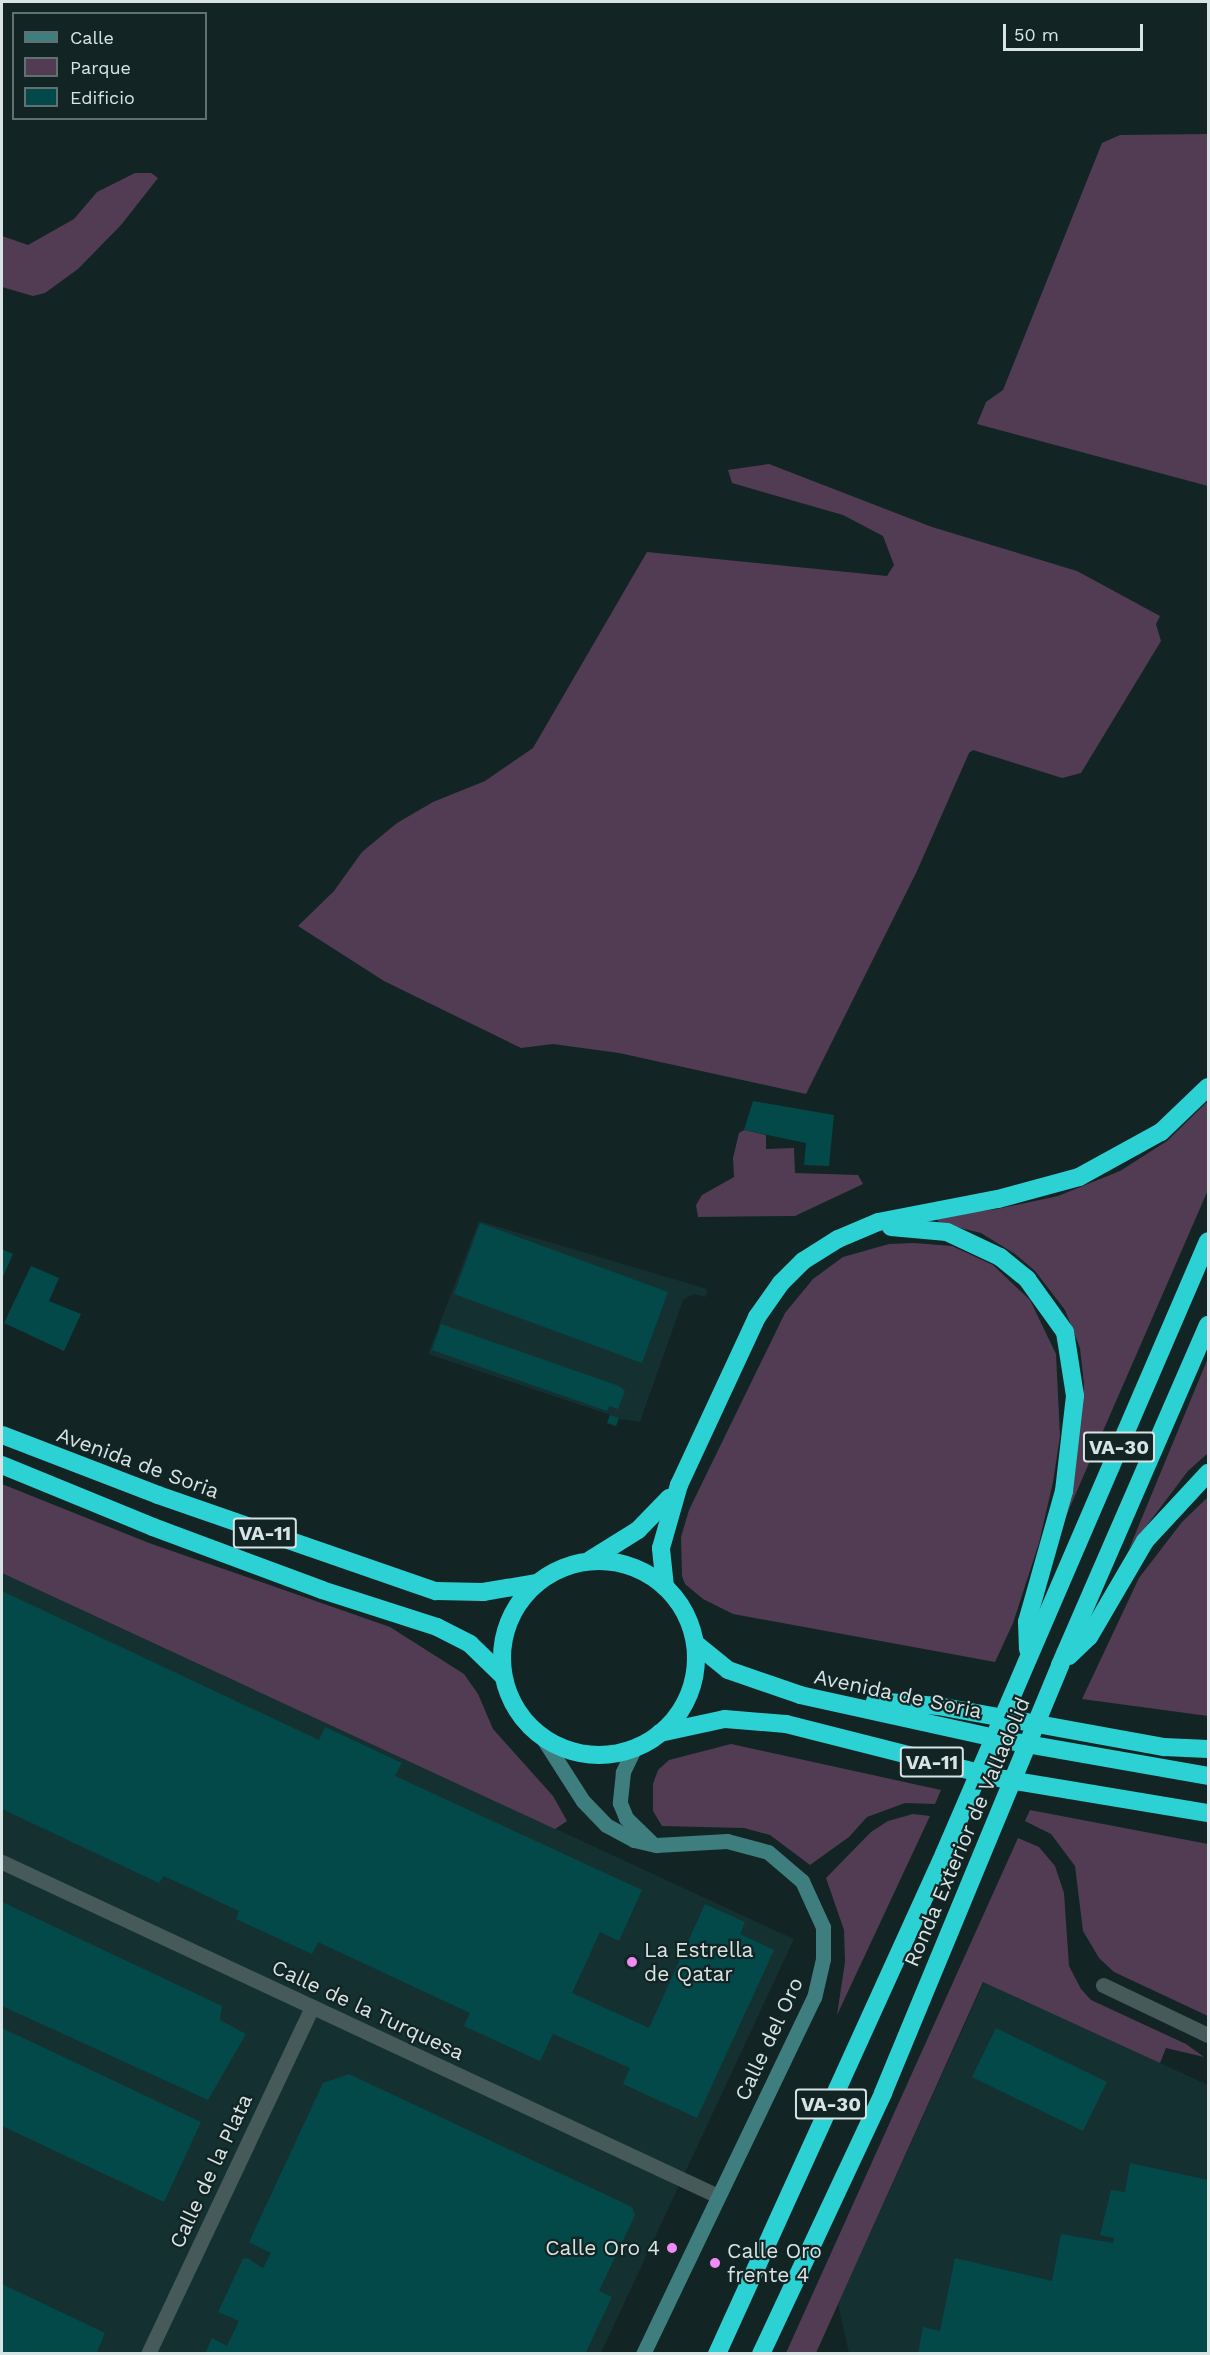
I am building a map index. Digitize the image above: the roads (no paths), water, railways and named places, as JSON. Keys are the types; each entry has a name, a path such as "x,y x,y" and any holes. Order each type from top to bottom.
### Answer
{"highway":[{"path":"665,1587 662,1541 679,1485 757,1317 781,1283 803,1261 853,1232 896,1217 999,1199 1079,1177 1161,1132 1209,1087"},
{"path":"853,1232 912,1227 947,1232 973,1243 999,1257 1028,1279 1065,1332 1075,1396 1064,1491 1027,1622 1028,1654"},
{"name":"Ronda Exterior de Valladolid","path":"717,2354 944,1854 1028,1654 1209,1240"},
{"name":"Ronda Exterior de Valladolid","path":"761,2354 883,2093 1060,1665 1209,1325"},
{"name":"Avenida de Soria","path":"2,1435 168,1499 436,1591 483,1592 537,1583"},
{"name":"VA-11","path":"2,1465 163,1531 437,1627 470,1644 503,1676 522,1718 542,1737 582,1754 613,1754 635,1747 658,1734 677,1715 689,1694 696,1668 696,1644 691,1623 665,1587 634,1568 589,1562 561,1569 537,1583 516,1608 502,1647 503,1676"},
{"path":"1060,1665 1089,1637 1145,1541 1209,1473"},
{"path":"589,1562 650,1521 679,1485"},
{"name":"Avenida de Soria","path":"696,1644 728,1670 800,1695 1010,1742 1209,1776"},
{"path":"800,1695 938,1706 1164,1747 1209,1749"},
{"name":"VA-11","path":"658,1734 725,1719 786,1724 1004,1779 1209,1813"}],"street":[{"name":"Calle del Oro","path":"542,1737 583,1801 606,1825 634,1840 656,1845 727,1841 768,1852 802,1881 823,1927 823,1959 814,1997 643,2354"},
{"path":"635,1747 623,1772 620,1803 626,1818 642,1836 656,1845"},
{"name":"Calle de la Turquesa","path":"2,1862 718,2196"},
{"path":"1103,1985 1209,2035"},
{"name":"Calle de la Plata","path":"148,2354 312,2007"}],"place":[{"name":"La Estrella de Qatar","path":"632,1962"},
{"name":"Calle Oro 4","path":"672,2248"},
{"name":"Calle Oro frente 4","path":"715,2263"}]}
